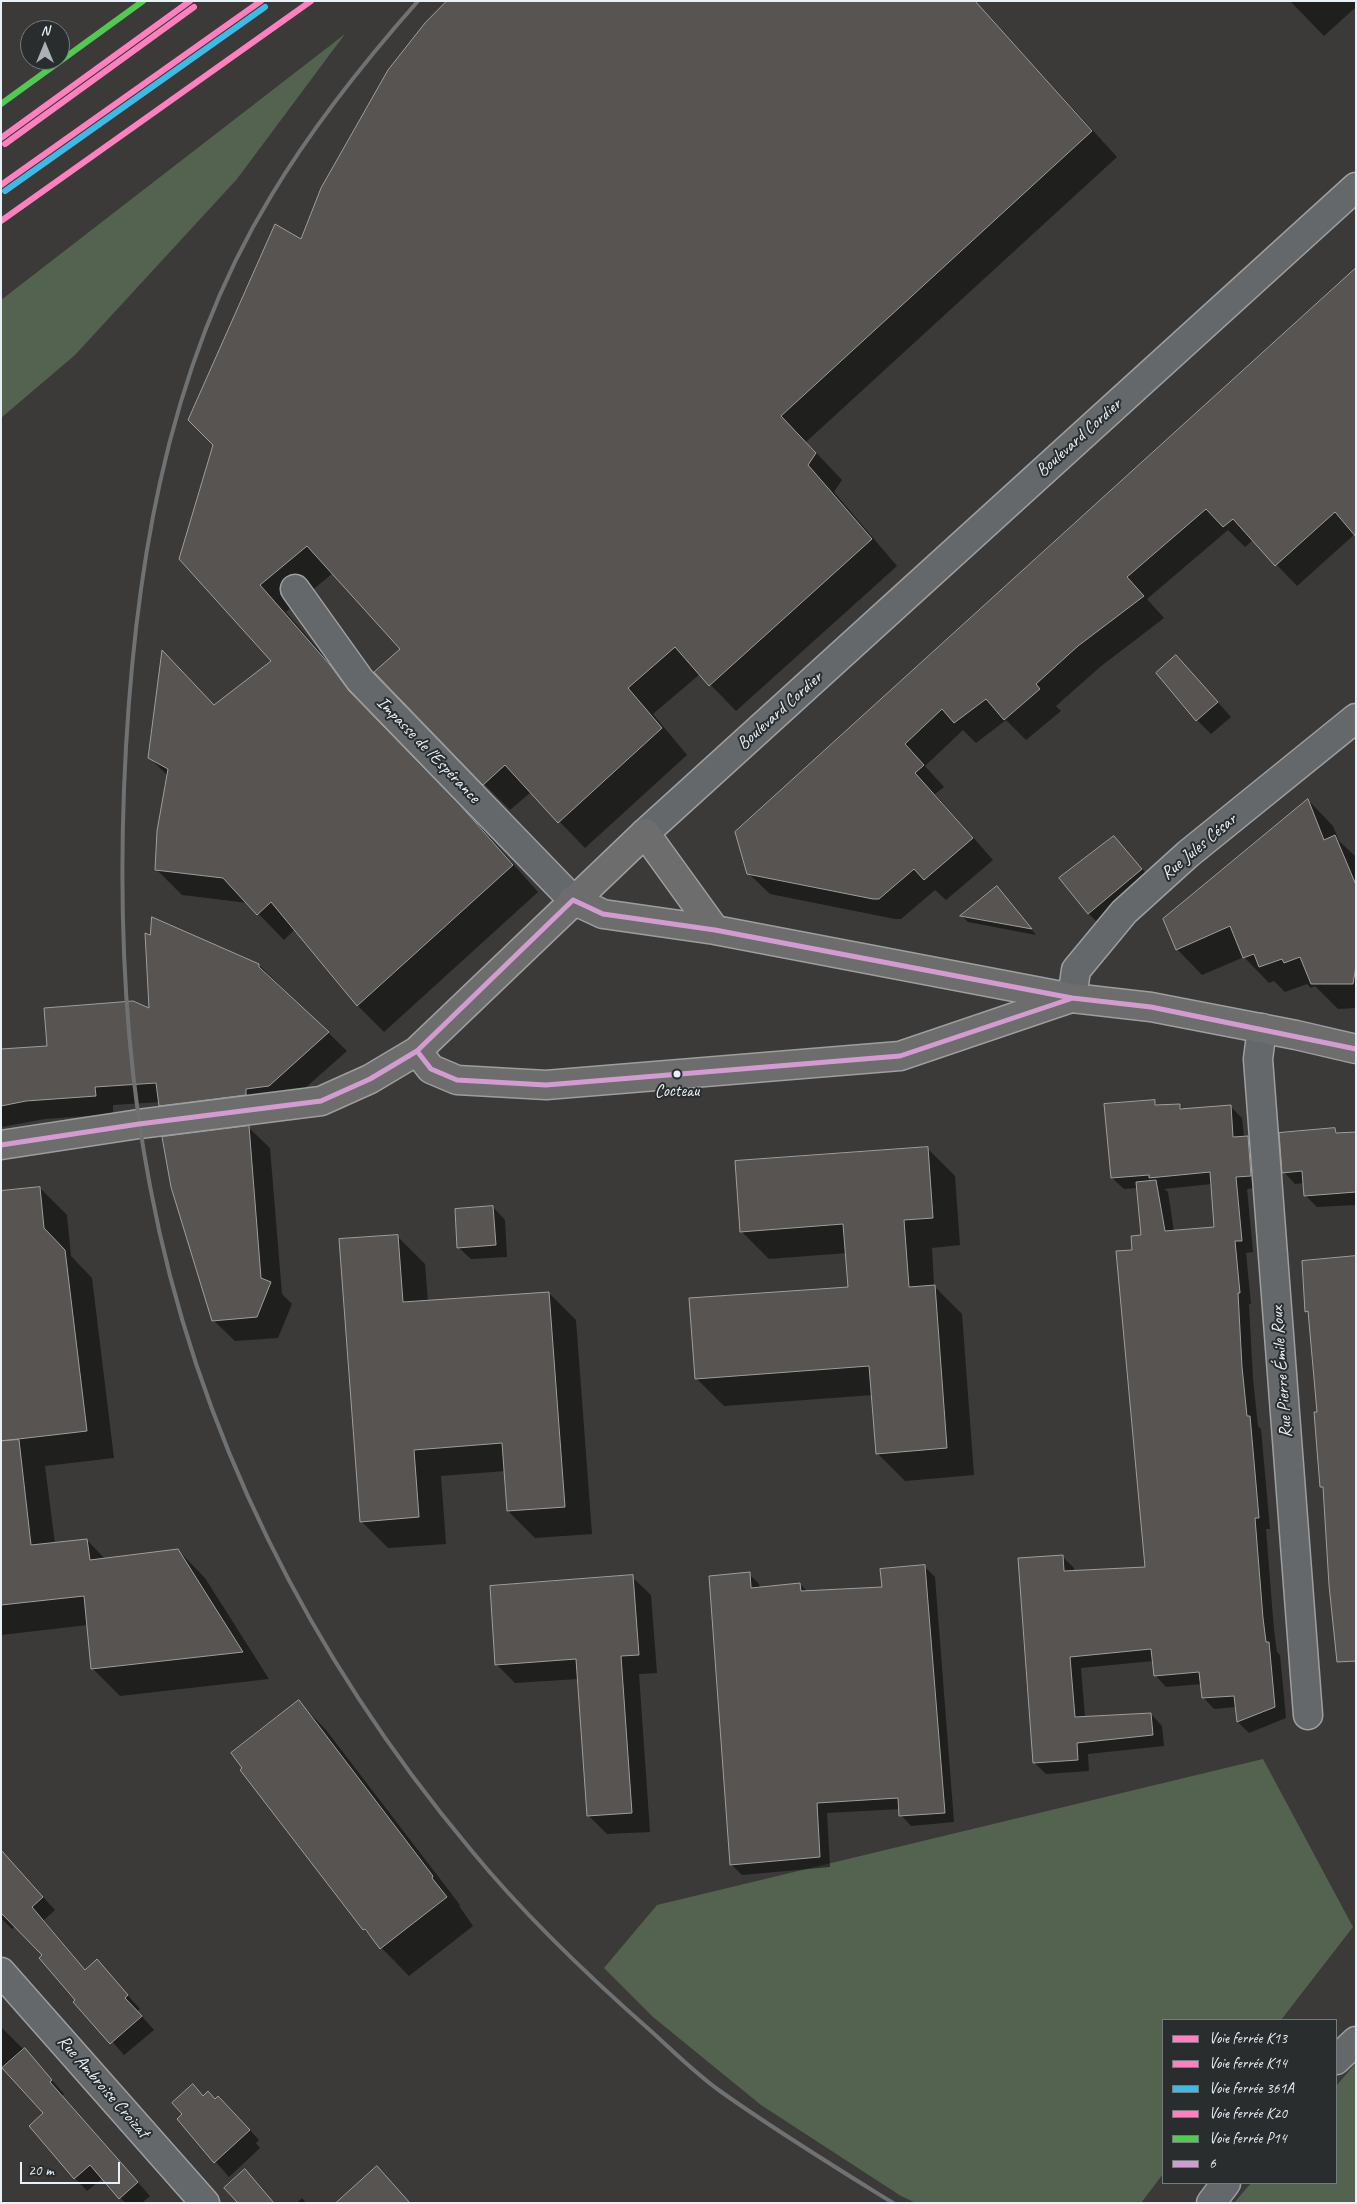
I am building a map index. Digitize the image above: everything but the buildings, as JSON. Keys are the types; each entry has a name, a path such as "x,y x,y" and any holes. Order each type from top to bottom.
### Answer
{"main road":[{"name":"Boulevard Cordier","path":"1,1145 150,1122 321,1101 370,1079 417,1050 645,833"},
{"path":"645,833 715,930"},
{"path":"573,900 603,914 715,930 1072,998 1151,1007 1262,1028 1356,1050"},
{"path":"417,1050 431,1069 457,1080 556,1084 900,1056 1072,998"}],"street":[{"name":"Boulevard Cordier","path":"645,833 1356,187"},
{"name":"Impasse de l'Espérance","path":"295,589 360,680 573,900"},
{"name":"Rue Jules César","path":"1072,998 1076,970 1124,912 1188,854 1356,718"},
{"name":"Rue Pierre Émile Roux","path":"1262,1028 1258,1060 1308,1715"},
{"name":"Rue Ambroise Croizat","path":"1,1972 205,2203"},
{"path":"1337,2059 1356,2041"},
{"path":"1211,2203 1225,2184"}],"green space":[{"path":"345,34 237,179 75,355 1,418 1,300"},
{"path":"1263,1759 1353,1927 1282,2019 1162,2019 1162,2175 1141,2203 916,2203 901,2196 761,2105 653,2017 604,1968 657,1905"},
{"path":"1356,2063 1356,2203 1234,2203 1250,2184 1337,2184 1337,2085"}],"railway":[{"path":"418,1 378,47 304,145 271,196 234,264 204,335 179,408 160,482 146,558 135,635 124,789 122,888 129,1038 150,1186 170,1277 197,1367 230,1454 268,1539 311,1621 360,1700 413,1777 513,1899 604,1989 685,2063 762,2120 893,2203"}],"rail line":[{"name":"P14","path":"1,104 143,1"},
{"name":"K14","path":"1,138 190,1"},
{"name":"K13","path":"1,185 261,1"},
{"name":"K14","path":"1,221 311,1"},
{"name":"K20","path":"5,144 194,7"},
{"name":"361A","path":"5,191 265,7"}],"transit line":[{"name":"6","path":"1,1145 139,1124 321,1101 370,1079 417,1051 573,900 603,914 715,930 1072,998 1151,1007 1356,1049"},
{"name":"6","path":"417,1051 431,1069 457,1080 546,1085 900,1056 1070,999"}],"place":[{"name":"Cocteau","path":"677,1074"}]}
